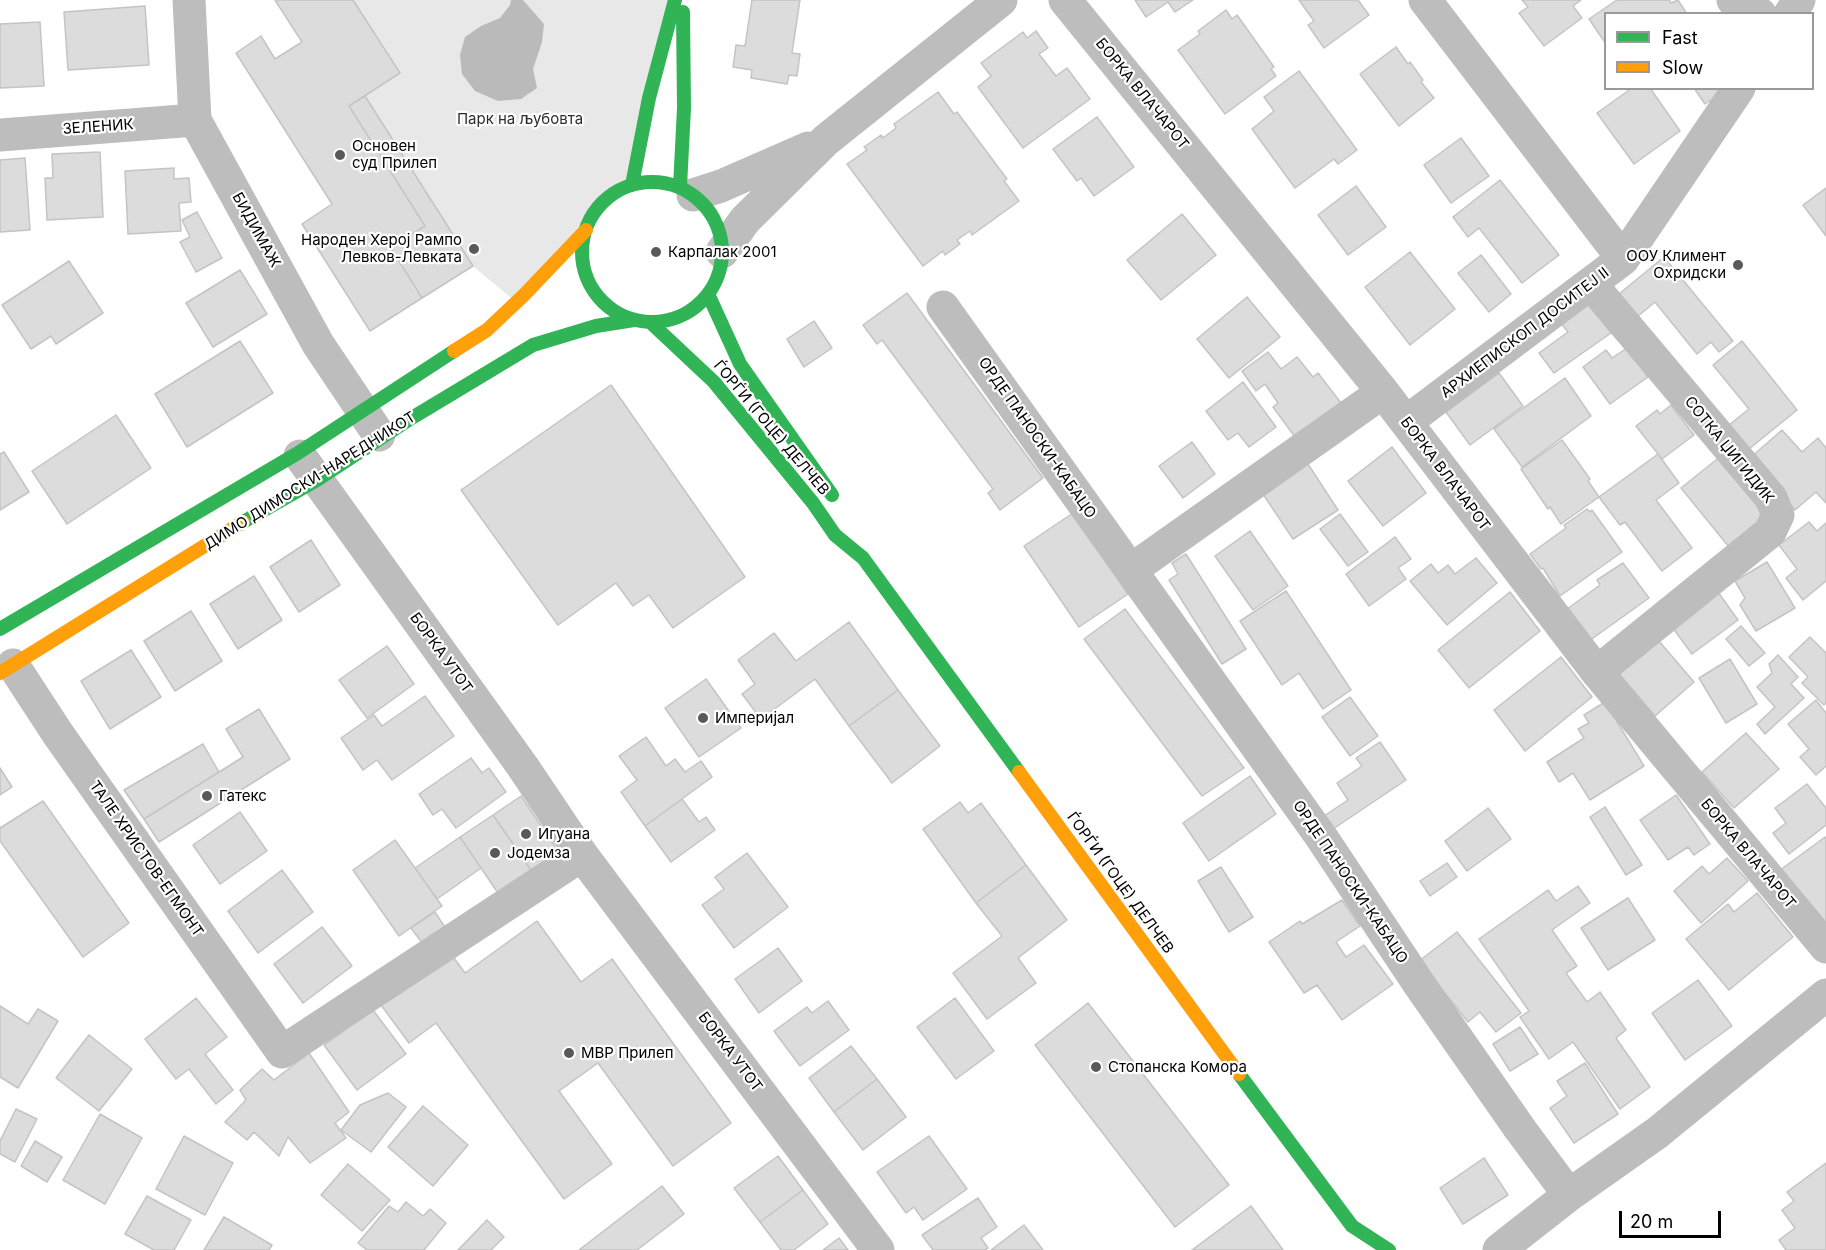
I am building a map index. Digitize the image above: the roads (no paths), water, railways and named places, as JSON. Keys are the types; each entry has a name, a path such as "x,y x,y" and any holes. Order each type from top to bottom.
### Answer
{"main road":[{"path":"632,185 649,98 675,0"},
{"path":"683,0 686,191"},
{"path":"648,182 664,183 686,191 705,207 715,221 721,237 722,252 716,281 708,294 692,310 672,319 650,322 634,320 614,310 597,295 586,275 582,253 586,230 598,208 614,194 632,185 648,182"},
{"name":"ДИМО ДИМОСКИ-НАРЕДНИКОТ","path":"0,629 298,453 487,330 524,296 586,230"},
{"name":"ЃОРЃИ (ГОЦЕ) ДЕЛЧЕВ","path":"708,294 740,364 840,506"},
{"name":"ДИМО ДИМОСКИ-НАРЕДНИКОТ","path":"7,669 533,345 596,326 634,320"},
{"name":"ЃОРЃИ (ГОЦЕ) ДЕЛЧЕВ","path":"650,322 714,382 813,502 835,535 863,558 1352,1226 1389,1250"},
{"name":"ЃОРЃИ (ГОЦЕ) ДЕЛЧЕВ","path":"854,531 863,558"},
{"name":"ЃОРЃИ (ГОЦЕ) ДЕЛЧЕВ","path":"1352,1226 1356,1242"}],"street":[{"name":"БИДИМАЖ","path":"189,0 195,120 318,344 382,439"},
{"path":"722,252 745,220 826,140 1001,0"},
{"name":"БОРКА ВЛАЧАРОТ","path":"1065,0 1383,392 1597,672 1826,947"},
{"path":"1425,0 1623,259"},
{"path":"1733,0 1756,12"},
{"name":"АРХИЕПИСКОП ДОСИТЕЈ II","path":"1406,422 1623,259 1738,90"},
{"name":"ЗЕЛЕНИК","path":"0,135 195,120"},
{"path":"686,191 721,186 826,140"},
{"name":"СОТКА ЏИГИДИК","path":"1591,284 1771,498 1778,515 1770,532 1597,672"},
{"name":"ОРДЕ ПАНОСКИ-КАБАЦО","path":"943,307 1322,838 1419,984 1569,1195"},
{"path":"1131,570 1383,392"},
{"name":"БОРКА УТОТ","path":"298,453 523,767 582,855 878,1250"},
{"name":"ТАЛЕ ХРИСТОВ-ЕГМОНТ","path":"7,669 58,734 282,1052 582,855"},
{"path":"1499,1250 1569,1195 1657,1133 1826,995"}],"place":[{"name":"Основен суд Прилеп","path":"340,155"},
{"name":"Народен Херој Рампо Левков-Левката","path":"474,249"},
{"name":"Карпалак 2001","path":"656,252"},
{"name":"ООУ Климент Охридски","path":"1738,265"},
{"name":"Империјал","path":"703,718"},
{"name":"Гатекс","path":"207,796"},
{"name":"Игуана","path":"526,834"},
{"name":"Јодемза","path":"495,853"},
{"name":"МВР Прилеп","path":"569,1053"},
{"name":"Стопанска Комора","path":"1096,1067"}],"park label":[{"name":"Парк на љубовта","path":"520,119"}]}
